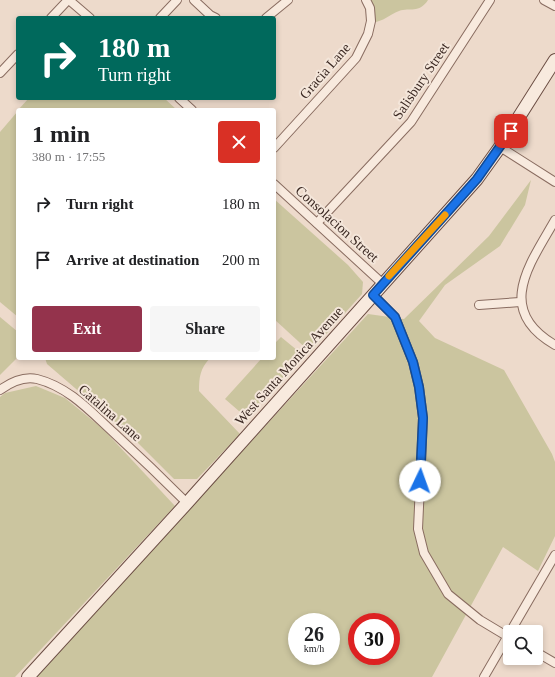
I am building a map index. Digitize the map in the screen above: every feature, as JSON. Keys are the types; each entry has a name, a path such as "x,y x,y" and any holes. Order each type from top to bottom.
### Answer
{"main road":[{"name":"West Santa Monica Avenue","path":"28,677 187,503 464,193 500,147 555,60"}],"street":[{"path":"53,16 69,0 88,16"},
{"path":"162,16 177,0"},
{"path":"194,0 212,16"},
{"path":"268,16 288,0"},
{"name":"Gracia Lane","path":"276,146 356,58 368,34 371,21 370,8 366,0"},
{"name":"Salisbury Street","path":"317,223 411,122 490,0"},
{"path":"544,0 555,6"},
{"path":"0,74 16,56"},
{"path":"181,100 190,108"},
{"path":"500,147 555,182"},
{"name":"Consolacion Street","path":"276,186 383,284"},
{"path":"555,220 529,265 522,283 520,302 528,319 542,338 555,345"},
{"path":"373,295 395,317 413,362 419,387 423,418 418,529 424,553 448,594 480,620 503,633"},
{"path":"479,306 520,302"},
{"name":"Catalina Lane","path":"0,390 22,379 36,379 56,386 78,400 152,467 187,503"},
{"path":"516,625 555,555"},
{"path":"484,677 503,647"},
{"path":"543,656 555,663"}],"shaded area":[{"path":"368,0 428,0 418,9 399,11 372,23"},
{"path":"27,100 166,100 175,108 20,108"},
{"path":"16,113 16,315 0,302 0,132"},
{"path":"531,180 525,205 500,246 445,285 419,321 435,338 504,370 552,454 555,462 555,536 538,571 503,547 432,677 35,677 368,314 404,319 489,236"},
{"path":"276,201 348,265 363,282 362,294 310,352 276,321"},
{"path":"0,317 16,330 16,359 0,375"},
{"path":"281,337 303,355 247,418 225,399 260,360 276,360 276,342"},
{"path":"46,360 208,360 201,373 199,391 240,434 197,479 174,479 132,437 47,364"},
{"path":"36,386 65,398 103,429 175,506 15,677 0,677 0,397 5,393"}],"slow traffic":[{"path":"389,276 445,215"}],"route":[{"path":"420,481 423,418 419,387 413,362 395,317 373,295 477,179 511,131"}]}
